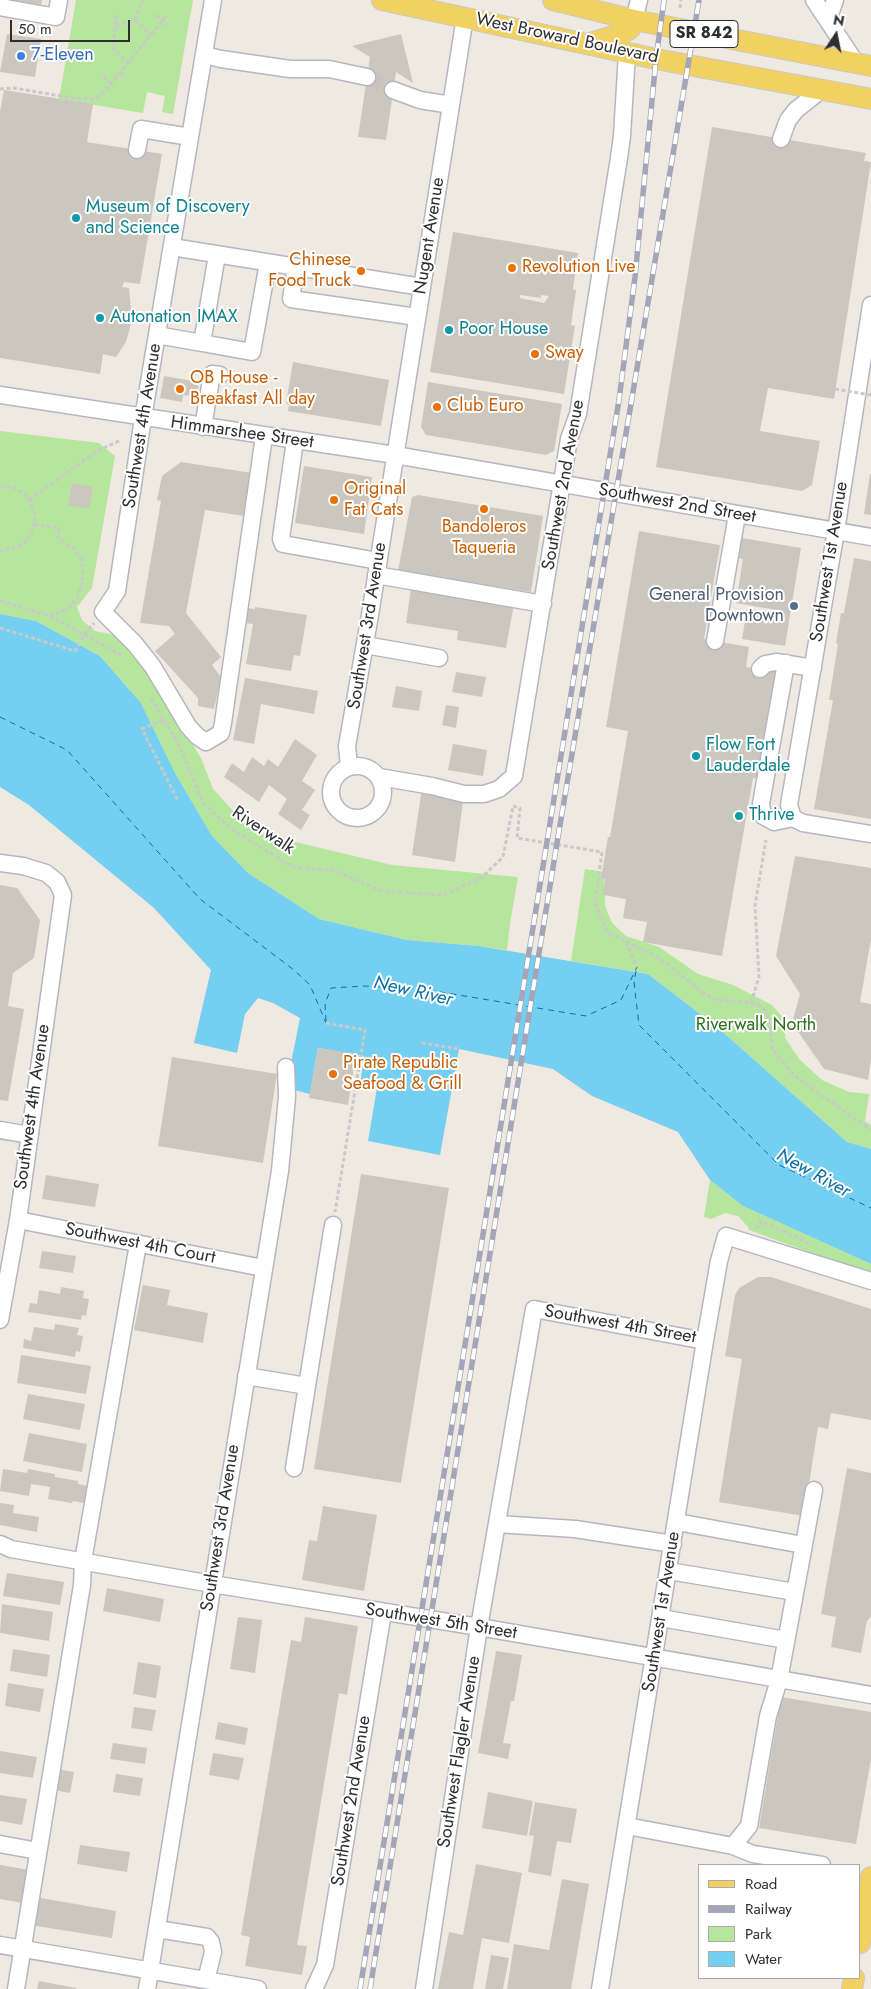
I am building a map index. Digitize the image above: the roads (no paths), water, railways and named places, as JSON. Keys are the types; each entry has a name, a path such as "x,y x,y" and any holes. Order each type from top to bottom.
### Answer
{"main road":[{"name":"West Broward Boulevard","path":"382,0 504,27 588,43 627,53 871,99"},
{"name":"West Broward Boulevard","path":"553,0 634,20 864,65"},
{"path":"588,43 623,33 630,29 634,20"},
{"path":"861,1937 871,1876"}],"street":[{"path":"0,7 56,17 59,0"},
{"name":"Southwest 4th Avenue","path":"213,0 143,418 117,591 103,612 135,644 153,667 188,726 196,736 206,742 221,733 264,436"},
{"path":"634,20 638,0"},
{"path":"831,23 830,14 835,0"},
{"path":"816,1 864,65"},
{"name":"Nugent Avenue","path":"395,455 465,17"},
{"name":"Southwest 2nd Avenue","path":"379,777 432,786 464,794 484,794 499,789 514,776 569,440 578,414 620,150 627,53"},
{"path":"204,55 290,69 329,69 367,77"},
{"path":"393,90 420,100 451,105"},
{"path":"781,139 783,130 795,111 821,90"},
{"path":"138,150 141,129 190,137"},
{"path":"172,248 422,287"},
{"path":"202,343 217,255"},
{"path":"157,335 252,352 268,263"},
{"path":"296,267 291,298 417,318"},
{"name":"Southwest 1st Avenue","path":"793,818 790,805 870,314"},
{"path":"203,427 212,374 220,376"},
{"name":"Himmarshee Street","path":"0,395 395,455"},
{"path":"295,441 281,539 284,544 377,568 543,604"},
{"name":"Southwest 2nd Street","path":"395,455 871,537"},
{"name":"Southwest 3rd Avenue","path":"349,767 347,746 395,455"},
{"path":"715,641 737,515"},
{"path":"365,644 439,658"},
{"path":"760,669 765,664 786,663 813,668"},
{"path":"786,663 761,804 763,816 774,822 793,818 803,823 871,834"},
{"path":"349,767 365,767 379,777 383,793 377,809 370,814 354,818 338,810 333,803 332,786 335,778 341,771 349,767"},
{"name":"Southwest 4th Avenue","path":"0,863 23,866 46,873 57,882 63,895 18,1220 0,1320"},
{"name":"Southwest 3rd Avenue","path":"147,1989 280,1171 287,1097 286,1067"},
{"path":"0,1130 30,1135"},
{"name":"Southwest 4th Court","path":"18,1220 263,1268"},
{"path":"294,1468 333,1225"},
{"name":"Southwest 1st Avenue","path":"600,1989 705,1341 719,1261 726,1236 871,1282"},
{"path":"16,1989 82,1585 83,1561 138,1244"},
{"name":"Southwest 4th Street","path":"534,1309 705,1341"},
{"name":"Southwest Flagler Avenue","path":"424,1989 480,1627 534,1309"},
{"path":"246,1376 307,1386"},
{"path":"733,1846 749,1826 768,1716 779,1680 814,1490"},
{"path":"677,1522 804,1545"},
{"path":"497,1524 575,1529 673,1544"},
{"name":"Southwest 5th Street","path":"4,1549 480,1627 871,1695"},
{"path":"669,1571 795,1592"},
{"name":"Southwest 2nd Avenue","path":"314,1989 325,1965 383,1612"},
{"path":"661,1618 786,1640"},
{"path":"627,1826 733,1846 753,1854 816,1864"},
{"path":"0,1844 38,1851"},
{"path":"157,1929 207,1938 211,1942 213,1952 206,1980"},
{"path":"0,1946 258,1989"}],"water":[{"name":"New River","path":"0,614 36,621 100,656 141,703 175,773 212,836 248,873 319,919 407,940 479,946 648,974 717,1027 847,1142 871,1149 871,1264 743,1206 710,1180 678,1132 592,1096 553,1069 459,1049 440,1155 368,1141 377,1088 360,1086 364,1056 318,1048 310,1094 286,1088 300,1018 273,1003 258,998 245,1014 237,1053 194,1043 211,970 154,908 29,805 0,787"}],"tunnel":[{"path":"367,77 393,90"}],"railway":[{"path":"360,1989 619,400 635,277 656,59 664,0"},
{"path":"370,1989 557,843 699,0"}],"place":[{"name":"7-Eleven","path":"21,56"},
{"name":"Museum of Discovery and Science","path":"76,218"},
{"name":"Revolution Live","path":"512,268"},
{"name":"Chinese Food Truck","path":"361,271"},
{"name":"Autonation IMAX","path":"100,318"},
{"name":"Poor House","path":"449,330"},
{"name":"Sway","path":"535,354"},
{"name":"OB House - Breakfast All day","path":"180,389"},
{"name":"Club Euro","path":"437,407"},
{"name":"Original Fat Cats","path":"334,500"},
{"name":"Bandoleros Taqueria","path":"484,509"},
{"name":"General Provision Downtown","path":"794,606"},
{"name":"Flow Fort Lauderdale","path":"696,756"},
{"name":"Thrive","path":"739,816"},
{"name":"Pirate Republic Seafood & Grill","path":"333,1074"}],"park label":[{"name":"Riverwalk North","path":"756,1026"}]}
